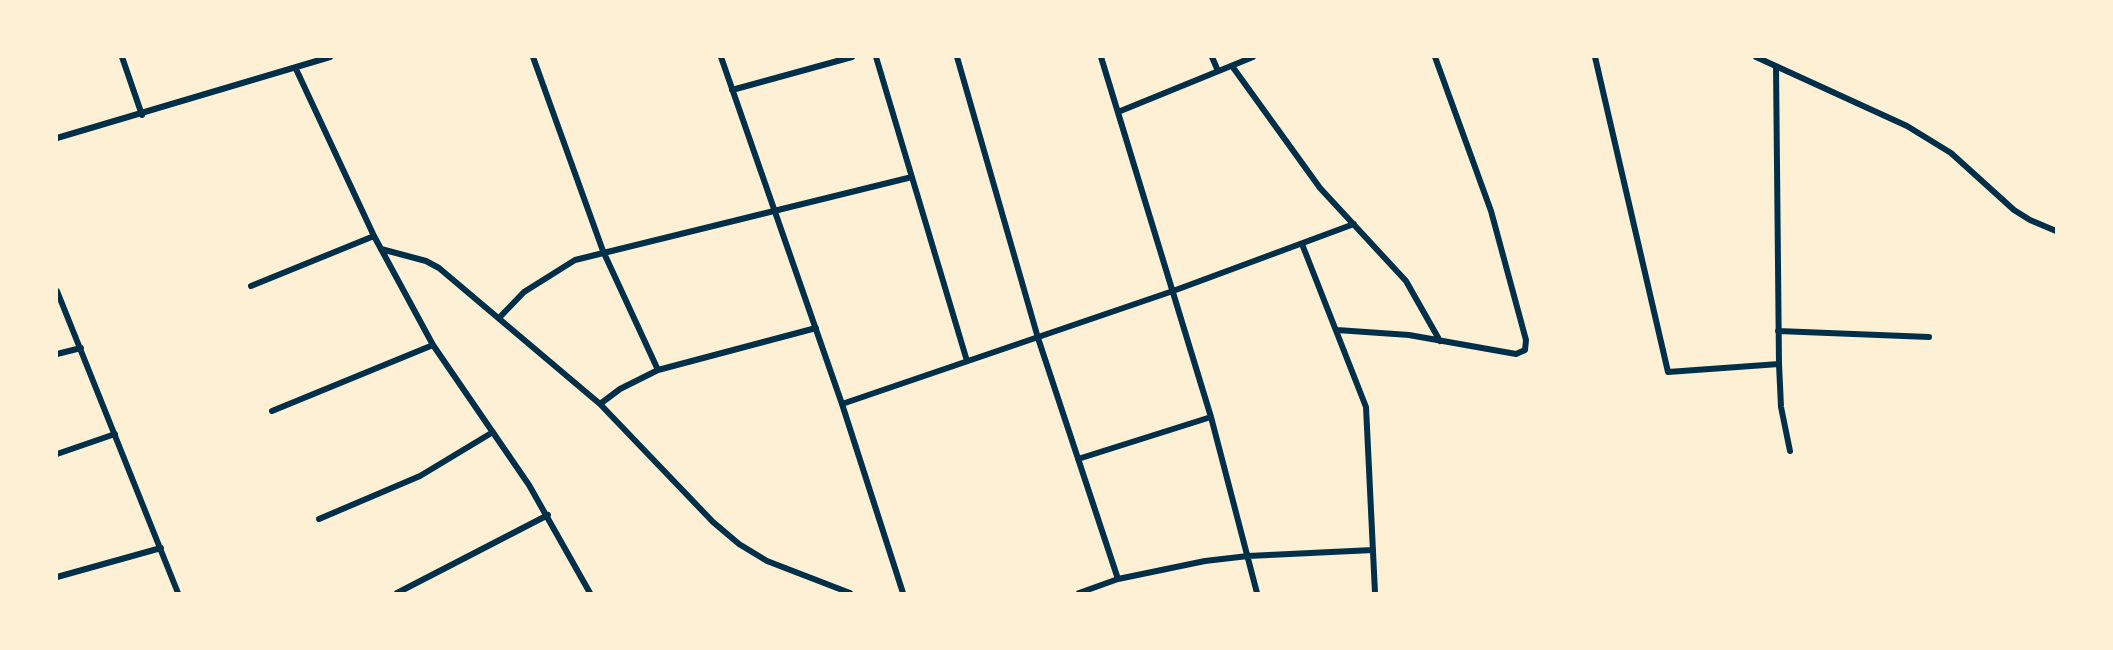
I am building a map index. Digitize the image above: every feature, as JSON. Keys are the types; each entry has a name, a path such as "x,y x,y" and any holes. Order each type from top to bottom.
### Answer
{"street":[{"path":"122,57 142,115"},
{"path":"57,138 142,115 330,57"},
{"path":"533,57 603,251 658,370"},
{"path":"721,57 842,404 903,593"},
{"path":"732,90 852,57"},
{"path":"876,57 967,361"},
{"path":"957,57 1038,338 1118,579"},
{"path":"1101,57 1211,417 1257,593"},
{"path":"1212,57 1218,71"},
{"path":"1118,112 1253,57"},
{"path":"1337,330 1409,335 1516,354 1525,350 1526,340 1484,189 1435,57"},
{"path":"1594,57 1668,372 1779,364"},
{"path":"1756,57 1931,139 2014,210 2056,231"},
{"path":"1232,66 1293,153 1406,281 1440,341"},
{"path":"1776,66 1779,364 1781,406 1790,451"},
{"path":"296,69 374,236 433,345 548,515 590,593"},
{"path":"499,318 524,292 574,260 603,251 912,177"},
{"path":"842,404 1173,291 1354,224"},
{"path":"251,286 374,236"},
{"path":"1302,244 1366,407 1375,593"},
{"path":"381,249 411,256 439,268 600,404 713,522 739,544 766,561 850,593"},
{"path":"57,291 178,593"},
{"path":"600,404 620,389 658,370 816,328"},
{"path":"1778,331 1929,337"},
{"path":"272,411 433,345"},
{"path":"57,354 81,348"},
{"path":"1078,459 1211,417"},
{"path":"319,519 420,476 493,432"},
{"path":"57,454 115,434"},
{"path":"397,593 548,515"},
{"path":"57,577 161,548"},
{"path":"1079,593 1118,579 1164,568 1248,556 1373,550"}]}
